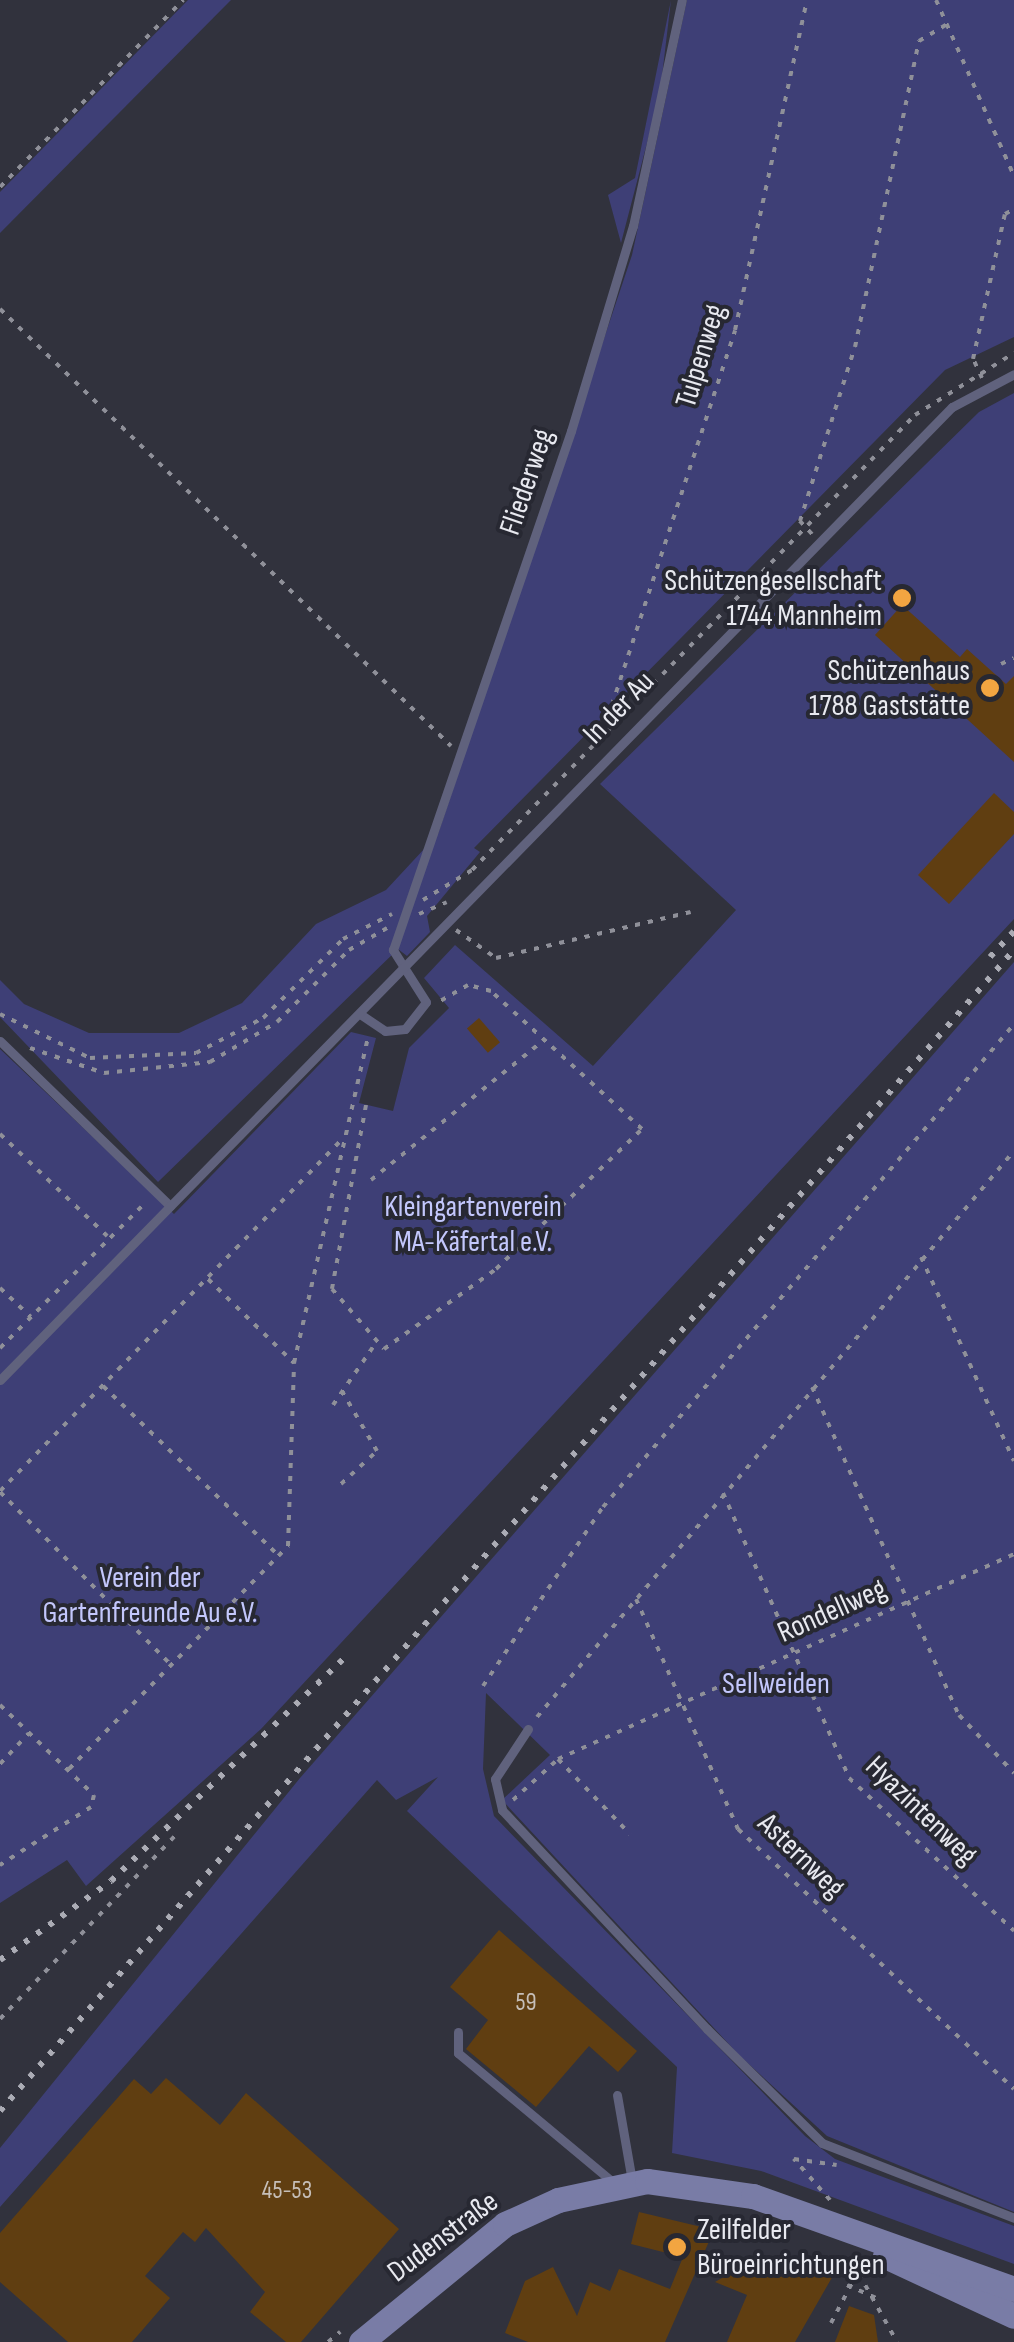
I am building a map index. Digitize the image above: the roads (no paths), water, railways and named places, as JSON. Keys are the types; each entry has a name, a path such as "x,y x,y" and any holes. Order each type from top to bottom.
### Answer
{"street":[{"name":"Dudenstraße","path":"358,2331 505,2224 625,2185 713,2188 810,2206 1014,2289"},
{"name":"Dudenstraße","path":"810,2206 866,2248 1014,2316"}],"lane":[{"name":"Fliederweg","path":"402,969 393,950 461,756 633,226 682,0"},
{"name":"In der Au","path":"0,1380 952,406 1014,374"},
{"path":"360,1014 371,1025 406,1030 426,1002 402,969"},
{"path":"0,1041 170,1206"},
{"path":"528,1729 495,1780 502,1810 822,2143 859,2163 1014,2218"},
{"path":"458,2032 458,2053 625,2185"},
{"path":"617,2096 625,2185"}],"railway":[{"path":"990,957 1014,931"},
{"path":"0,2111 1014,950"},
{"path":"0,1960 111,1881 345,1657"}],"place":[{"name":"Schützengesellschaft 1744 Mannheim","path":"902,598"},
{"name":"Schützenhaus 1788 Gaststätte","path":"990,688"},
{"name":"Zeilfelder Büroeinrichtungen","path":"677,2247"}],"park label":[{"name":"Kleingartenverein MA-Käfertal e.V.","path":"473,1224"},
{"name":"Verein der Gartenfreunde Au e.V.","path":"150,1595"},
{"name":"Sellweiden","path":"776,1684"}]}
